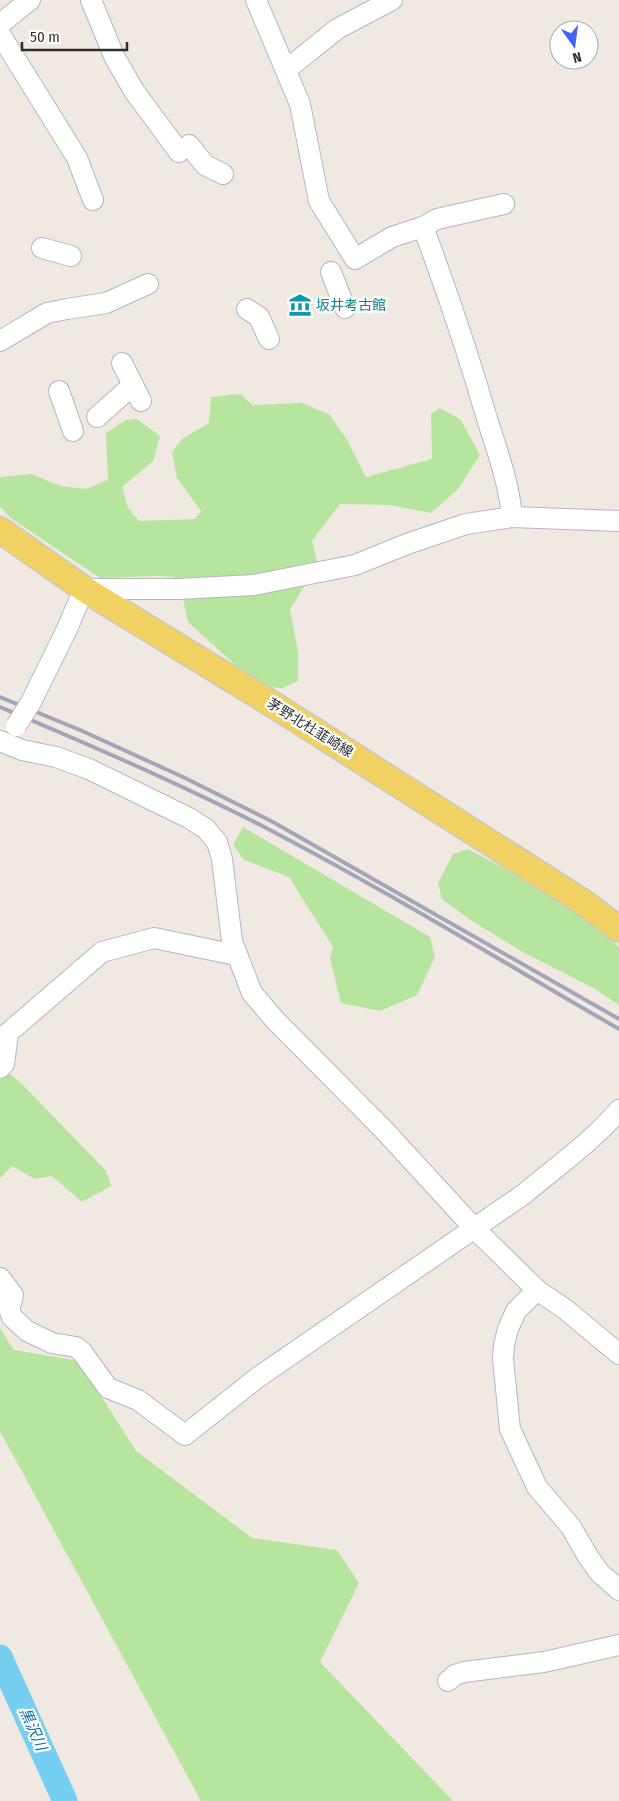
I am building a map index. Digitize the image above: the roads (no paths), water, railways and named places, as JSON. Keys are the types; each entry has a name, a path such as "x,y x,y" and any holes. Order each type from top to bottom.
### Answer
{"main road":[{"name":"茅野北杜韮崎線","path":"0,530 84,588 277,707 583,902 619,929"}],"street":[{"path":"0,24 30,0"},
{"path":"91,0 114,56 134,91 184,148 205,165 223,174"},
{"path":"256,0 300,104 319,201 355,259 392,237 423,227 437,219 504,204"},
{"path":"286,70 337,29 392,0"},
{"path":"0,34 77,158 93,200"},
{"path":"423,227 450,300 483,404 510,495 512,517"},
{"path":"42,248 71,256"},
{"path":"331,272 345,308"},
{"path":"0,346 47,313 106,304 148,284"},
{"path":"247,309 259,317 269,339"},
{"path":"97,417 137,393 122,363"},
{"path":"59,391 73,431"},
{"path":"619,521 512,517 466,524 407,544 355,565 254,585 178,589 84,588 31,702 16,726 0,740 22,750 56,757 89,770 188,818 206,829 216,842 222,859 232,941 252,993 269,1013 383,1129 474,1228 537,1290 565,1309 619,1354"},
{"path":"0,1068 4,1064 8,1033 102,952 154,938 236,955"},
{"path":"0,1278 13,1295 5,1303 12,1317 27,1331 52,1343 76,1347 82,1352 108,1388 138,1400 185,1434 257,1378 524,1194 566,1160 619,1110"},
{"path":"537,1290 516,1311 508,1329 504,1345 503,1359 510,1429 537,1487 571,1527 599,1572 619,1590"},
{"path":"448,1682 455,1675 464,1672 544,1662 619,1645"}],"waterway":[{"name":"黒沢川","path":"0,1657 65,1801"}],"railway":[{"path":"0,697 80,730 183,777 273,822 619,1019"},
{"path":"0,707 136,765 268,829 401,902 619,1029"}],"place":[{"name":"坂井考古館","path":"300,305"}]}
